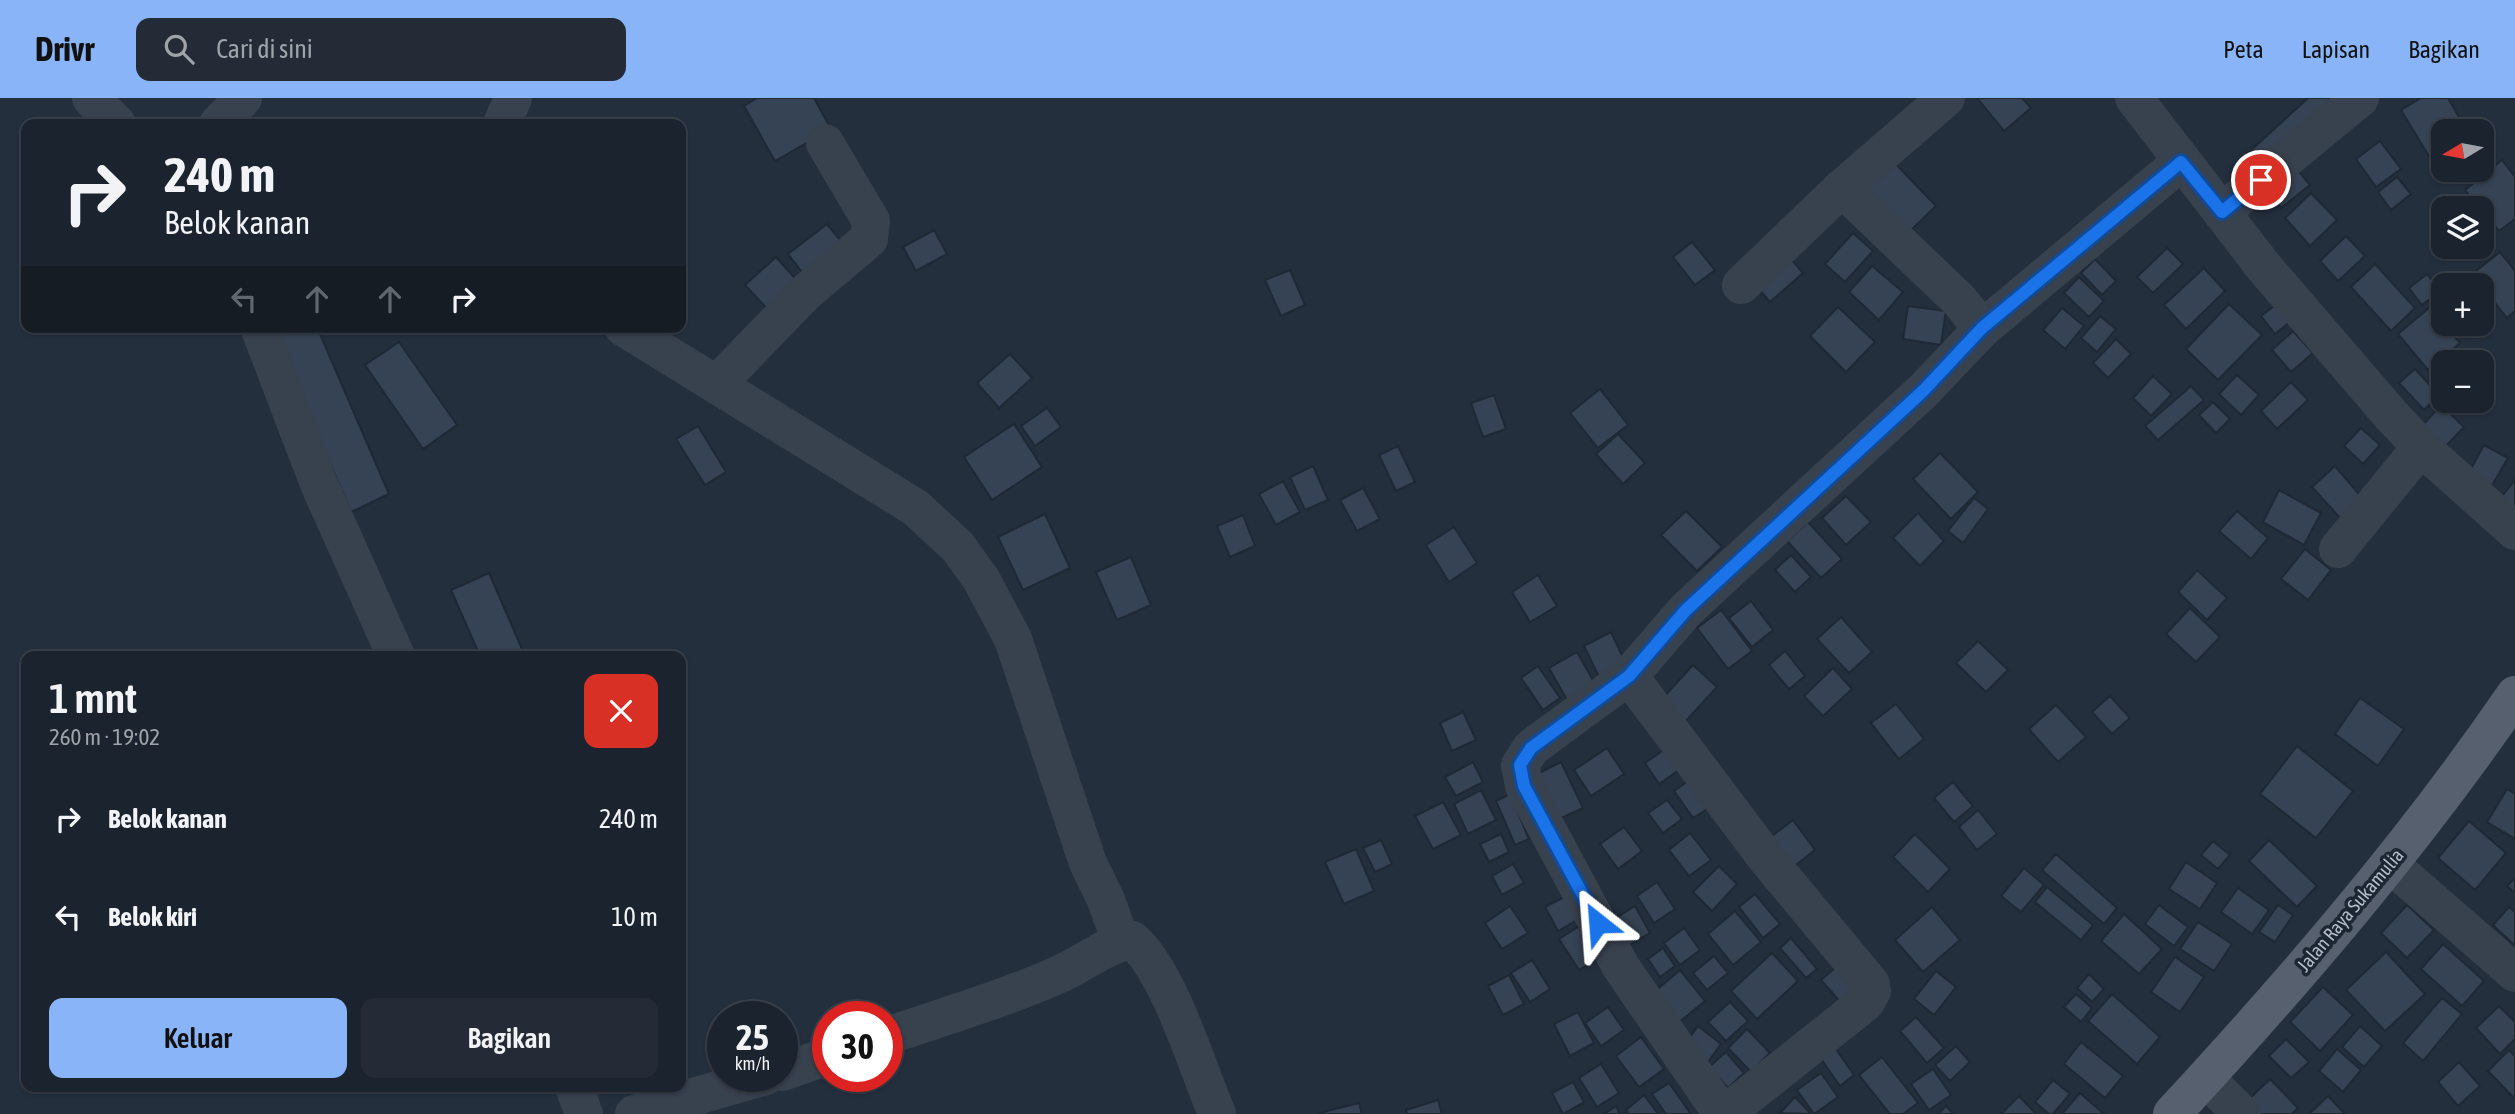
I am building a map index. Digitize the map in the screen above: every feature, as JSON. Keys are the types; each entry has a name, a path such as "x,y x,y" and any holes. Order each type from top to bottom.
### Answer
{"main road":[{"name":"Jalan Raya Sukamulia","path":"2172,1114 2390,864 2466,767 2515,695"}],"street":[{"path":"91,98 112,119"},
{"path":"223,119 243,98"},
{"path":"504,119 513,98"},
{"path":"1741,285 1842,188 1946,98"},
{"path":"2134,98 2263,266 2421,447 2515,530"},
{"path":"2222,212 2360,98"},
{"path":"717,384 805,293 869,239 870,221 825,143"},
{"path":"1629,676 1767,859 1871,984 1872,990 1866,1002 1724,1114 1621,967 1520,774 1520,765 1531,748 1629,676 1686,610 1923,391 1982,328 2181,162"},
{"path":"1842,188 1960,301 1982,328"},
{"path":"261,333 319,484 394,651"},
{"path":"633,333 916,508 958,547 981,579 1013,639 1088,863 1121,942"},
{"path":"2338,549 2421,447"},
{"path":"2390,864 2515,973"},
{"path":"903,1030 1060,974 1121,942 1132,940 1143,949 1160,978 1217,1114"},
{"path":"2205,1078 2242,1114"},
{"path":"576,1092 584,1114"},
{"path":"634,1114 710,1092"}],"building":[{"path":"757,98 814,98 831,129 775,161 744,106"},
{"path":"1977,98 2022,98 2031,108 2004,131"},
{"path":"2308,98 2331,98 2256,184 2237,163"},
{"path":"2421,98 2448,98 2460,119 2431,119 2431,159 2401,110"},
{"path":"2380,141 2401,169 2376,187 2356,159"},
{"path":"1890,158 1936,206 1906,235 1860,186"},
{"path":"2502,160 2515,177 2515,219 2499,231 2494,225 2494,196 2470,196 2465,190 2475,182 2494,182 2494,166"},
{"path":"2297,169 2310,185 2281,208 2269,192"},
{"path":"2397,177 2411,194 2391,210 2378,192"},
{"path":"2311,193 2337,220 2310,246 2285,218"},
{"path":"827,224 845,246 805,276 788,254"},
{"path":"934,230 947,254 916,271 903,247"},
{"path":"1853,233 1873,251 1845,282 1825,264"},
{"path":"2346,236 2365,256 2338,281 2320,261"},
{"path":"1692,242 1715,270 1695,285 1673,257"},
{"path":"2167,248 2183,264 2153,293 2137,277"},
{"path":"2500,252 2515,271 2515,311 2507,318 2494,302 2494,273 2473,273"},
{"path":"1786,253 1803,273 1770,302 1753,282"},
{"path":"776,257 802,286 772,314 745,285"},
{"path":"2095,259 2116,281 2102,295 2081,273"},
{"path":"2375,264 2415,308 2391,331 2351,287"},
{"path":"1872,266 1903,292 1879,320 1849,292"},
{"path":"2204,268 2225,291 2186,329 2164,305"},
{"path":"1290,270 1305,305 1281,316 1265,280"},
{"path":"2427,274 2431,279 2431,298 2422,305 2409,288"},
{"path":"2079,277 2104,301 2089,317 2064,293"},
{"path":"2278,303 2291,321 2275,334 2261,316"},
{"path":"2229,304 2262,335 2218,380 2186,349"},
{"path":"1908,306 1946,311 1941,345 1903,339"},
{"path":"1838,307 1875,342 1846,372 1810,336"},
{"path":"2430,307 2431,336 2454,336 2460,343 2452,350 2431,350 2431,367 2428,370 2398,334"},
{"path":"2062,308 2084,326 2065,349 2043,330"},
{"path":"2100,316 2116,329 2097,352 2081,338"},
{"path":"2293,331 2313,353 2291,372 2272,350"},
{"path":"274,333 320,333 389,494 351,512"},
{"path":"2116,339 2131,354 2108,378 2093,363"},
{"path":"399,342 457,425 423,449 365,365"},
{"path":"1010,354 1032,378 999,408 977,383"},
{"path":"2415,369 2431,386 2431,403 2424,410 2399,383"},
{"path":"2237,375 2259,395 2241,415 2219,394"},
{"path":"2153,376 2172,394 2151,416 2133,398"},
{"path":"2291,382 2308,400 2277,429 2261,411"},
{"path":"2191,386 2204,400 2158,440 2145,426"},
{"path":"1600,389 1628,425 1598,448 1570,413"},
{"path":"1494,395 1506,429 1483,437 1471,403"},
{"path":"2213,402 2230,419 2216,433 2199,415"},
{"path":"1047,408 1061,427 1035,446 1021,426"},
{"path":"2434,413 2449,413 2464,427 2444,448 2421,427"},
{"path":"1014,424 1042,467 992,500 964,457"},
{"path":"698,426 726,472 705,485 676,439"},
{"path":"2361,428 2380,445 2363,464 2344,446"},
{"path":"1618,434 1645,463 1623,484 1596,454"},
{"path":"2484,445 2508,458 2491,487 2468,474"},
{"path":"1398,446 1415,482 1396,491 1379,455"},
{"path":"1940,453 1978,492 1951,519 1913,479"},
{"path":"1313,466 1328,500 1305,510 1290,477"},
{"path":"2335,466 2363,499 2341,519 2312,487"},
{"path":"2515,480 2515,513 2499,500"},
{"path":"1283,481 1300,512 1276,525 1259,494"},
{"path":"1363,488 1380,519 1357,531 1340,500"},
{"path":"2279,490 2321,513 2304,545 2263,522"},
{"path":"1846,496 1871,522 1846,545 1822,518"},
{"path":"1974,498 1988,509 1963,543 1948,531"},
{"path":"1686,511 1722,547 1697,571 1661,535"},
{"path":"2237,511 2268,538 2251,559 2219,531"},
{"path":"1918,513 1944,541 1920,566 1893,538"},
{"path":"1045,514 1070,568 1023,590 998,537"},
{"path":"1243,515 1255,546 1230,557 1217,526"},
{"path":"1808,522 1842,559 1821,578 1787,541"},
{"path":"1454,527 1477,563 1449,582 1426,545"},
{"path":"2305,549 2331,570 2308,600 2281,579"},
{"path":"1791,555 1811,577 1795,592 1775,570"},
{"path":"1131,557 1151,605 1117,620 1096,572"},
{"path":"2197,570 2227,598 2207,620 2178,592"},
{"path":"489,573 523,651 478,651 451,590"},
{"path":"1538,575 1557,606 1530,622 1512,592"},
{"path":"1751,601 1773,630 1752,647 1729,618"},
{"path":"2190,608 2220,637 2196,662 2166,634"},
{"path":"1721,610 1752,651 1728,669 1697,628"},
{"path":"1841,617 1872,652 1849,673 1817,639"},
{"path":"1611,632 1626,664 1599,677 1584,646"},
{"path":"1978,641 2008,670 1986,692 1956,663"},
{"path":"1785,651 1805,676 1789,689 1769,665"},
{"path":"1577,652 1599,691 1571,707 1549,668"},
{"path":"1693,665 1717,687 1684,723 1660,701"},
{"path":"1538,666 1560,698 1543,710 1521,678"},
{"path":"1833,668 1852,689 1823,716 1804,696"},
{"path":"2110,696 2130,718 2112,734 2092,712"},
{"path":"2360,698 2404,729 2378,766 2335,734"},
{"path":"1896,704 1924,739 1899,759 1871,723"},
{"path":"2056,705 2086,737 2058,762 2029,729"},
{"path":"1463,712 1476,740 1452,751 1440,723"},
{"path":"2297,746 2353,791 2316,838 2260,794"},
{"path":"1607,748 1624,774 1591,796 1574,770"},
{"path":"1665,749 1679,770 1659,784 1645,763"},
{"path":"1473,762 1483,782 1456,796 1445,777"},
{"path":"1561,762 1583,808 1557,820 1535,775"},
{"path":"1690,780 1709,808 1693,818 1674,791"},
{"path":"1953,782 1973,806 1954,822 1934,798"},
{"path":"2507,789 2515,794 2515,839 2487,822"},
{"path":"1481,790 1496,820 1468,834 1454,804"},
{"path":"1510,794 1529,839 1515,845 1496,801"},
{"path":"1667,800 1682,819 1663,833 1648,813"},
{"path":"1443,802 1461,835 1433,849 1415,816"},
{"path":"1978,810 1997,834 1977,850 1959,827"},
{"path":"1793,820 1815,850 1787,872 1764,842"},
{"path":"2469,821 2506,853 2475,890 2438,858"},
{"path":"1624,827 1642,851 1618,869 1600,844"},
{"path":"1690,833 1711,860 1689,876 1669,850"},
{"path":"1501,834 1509,852 1489,862 1480,844"},
{"path":"1915,834 1950,869 1928,892 1893,857"},
{"path":"1381,840 1392,864 1375,872 1363,848"},
{"path":"2269,840 2317,886 2297,907 2249,861"},
{"path":"2213,841 2230,855 2218,869 2201,855"},
{"path":"1356,849 1374,891 1344,904 1325,862"},
{"path":"2056,854 2117,908 2104,924 2042,870"},
{"path":"2186,862 2217,883 2200,909 2169,889"},
{"path":"1513,864 1524,883 1502,895 1492,876"},
{"path":"1719,866 1737,884 1712,911 1693,892"},
{"path":"2024,868 2044,885 2021,912 2001,896"},
{"path":"2515,878 2515,893 2507,886"},
{"path":"1657,882 1675,909 1654,923 1637,896"},
{"path":"2047,887 2093,925 2081,940 2035,902"},
{"path":"2238,888 2269,910 2252,934 2221,912"},
{"path":"1755,894 1780,924 1763,938 1739,907"},
{"path":"1566,896 1579,919 1558,931 1545,907"},
{"path":"2159,905 2188,927 2174,946 2145,924"},
{"path":"2278,905 2293,915 2275,942 2259,932"},
{"path":"2407,905 2434,930 2407,958 2381,933"},
{"path":"1510,906 1528,933 1502,949 1485,923"},
{"path":"1635,906 1650,933 1629,945 1614,919"},
{"path":"1932,907 1960,940 1923,972 1895,940"},
{"path":"2509,907 2515,912 2515,946 2493,925"},
{"path":"1735,911 1761,942 1733,965 1708,934"},
{"path":"2124,914 2162,949 2139,974 2101,941"},
{"path":"2198,922 2232,944 2214,971 2180,949"},
{"path":"1581,925 1601,957 1579,970 1559,939"},
{"path":"1684,928 1700,950 1680,965 1664,943"},
{"path":"1791,938 1817,969 1806,978 1780,948"},
{"path":"2443,944 2484,981 2462,1006 2421,969"},
{"path":"1663,948 1675,966 1660,977 1648,959"},
{"path":"2386,952 2425,994 2385,1031 2346,990"},
{"path":"1772,953 1798,981 1757,1019 1731,991"},
{"path":"1714,956 1728,973 1707,990 1693,973"},
{"path":"2175,957 2204,977 2180,1012 2151,992"},
{"path":"1532,960 1550,989 1530,1002 1511,973"},
{"path":"1843,961 1866,986 1843,1005 1821,980"},
{"path":"1680,970 1705,1001 1678,1023 1653,993"},
{"path":"1936,971 1956,987 1934,1015 1914,999"},
{"path":"2089,974 2104,989 2092,1002 2077,988"},
{"path":"1509,975 1524,1004 1503,1015 1488,986"},
{"path":"2323,987 2353,1015 2320,1051 2290,1022"},
{"path":"2076,994 2092,1008 2081,1022 2064,1007"},
{"path":"2112,994 2160,1037 2137,1064 2088,1021"},
{"path":"2442,998 2462,1014 2423,1061 2403,1043"},
{"path":"1730,1002 1748,1021 1726,1041 1708,1022"},
{"path":"2499,1006 2515,1022 2515,1039 2500,1054 2476,1028"},
{"path":"1608,1007 1624,1030 1601,1046 1585,1023"},
{"path":"1578,1012 1594,1043 1570,1056 1554,1024"},
{"path":"1916,1017 1944,1048 1927,1063 1900,1031"},
{"path":"1698,1026 1721,1044 1708,1062 1685,1044"},
{"path":"2360,1026 2382,1046 2364,1067 2342,1047"},
{"path":"1747,1029 1770,1053 1751,1072 1728,1048"},
{"path":"1641,1037 1664,1069 1639,1087 1616,1056"},
{"path":"2286,1039 2309,1062 2291,1078 2269,1056"},
{"path":"1831,1042 1854,1075 1840,1086 1817,1053"},
{"path":"2081,1042 2123,1076 2105,1098 2064,1064"},
{"path":"1956,1046 1970,1062 1950,1081 1935,1065"},
{"path":"2337,1049 2361,1070 2343,1092 2319,1071"},
{"path":"2509,1050 2515,1056 2515,1099 2488,1071"},
{"path":"1726,1052 1744,1073 1728,1088 1709,1067"},
{"path":"1882,1057 1918,1103 1903,1114 1890,1114 1859,1075"},
{"path":"2459,1062 2480,1086 2458,1106 2438,1082"},
{"path":"1601,1064 1619,1093 1597,1107 1579,1078"},
{"path":"1933,1069 1951,1095 1929,1110 1911,1084"},
{"path":"1821,1073 1838,1097 1814,1114 1797,1090"},
{"path":"2270,1079 2298,1108 2292,1114 2252,1114 2243,1105"},
{"path":"2053,1080 2070,1094 2053,1114 2049,1114 2035,1102"},
{"path":"1573,1082 1584,1102 1563,1114 1552,1093"},
{"path":"1669,1083 1691,1114 1666,1114 1652,1094"},
{"path":"2080,1093 2104,1114 2062,1114"},
{"path":"1644,1095 1658,1114 1629,1114 1626,1110"},
{"path":"2019,1096 2036,1114 2001,1114"},
{"path":"2328,1096 2345,1114 2309,1114"},
{"path":"1795,1097 1810,1113 1810,1114 1780,1113"},
{"path":"1438,1100 1442,1114 1407,1114 1406,1110"},
{"path":"1359,1103 1362,1114 1319,1113"},
{"path":"1616,1106 1620,1114 1604,1114"},
{"path":"1946,1106 1954,1114 1938,1114"}],"route":[{"path":"1598,923 1524,786 1520,765 1531,748 1629,676 1686,610 1923,391 1982,328 2181,162 2222,212 2261,180"}]}
